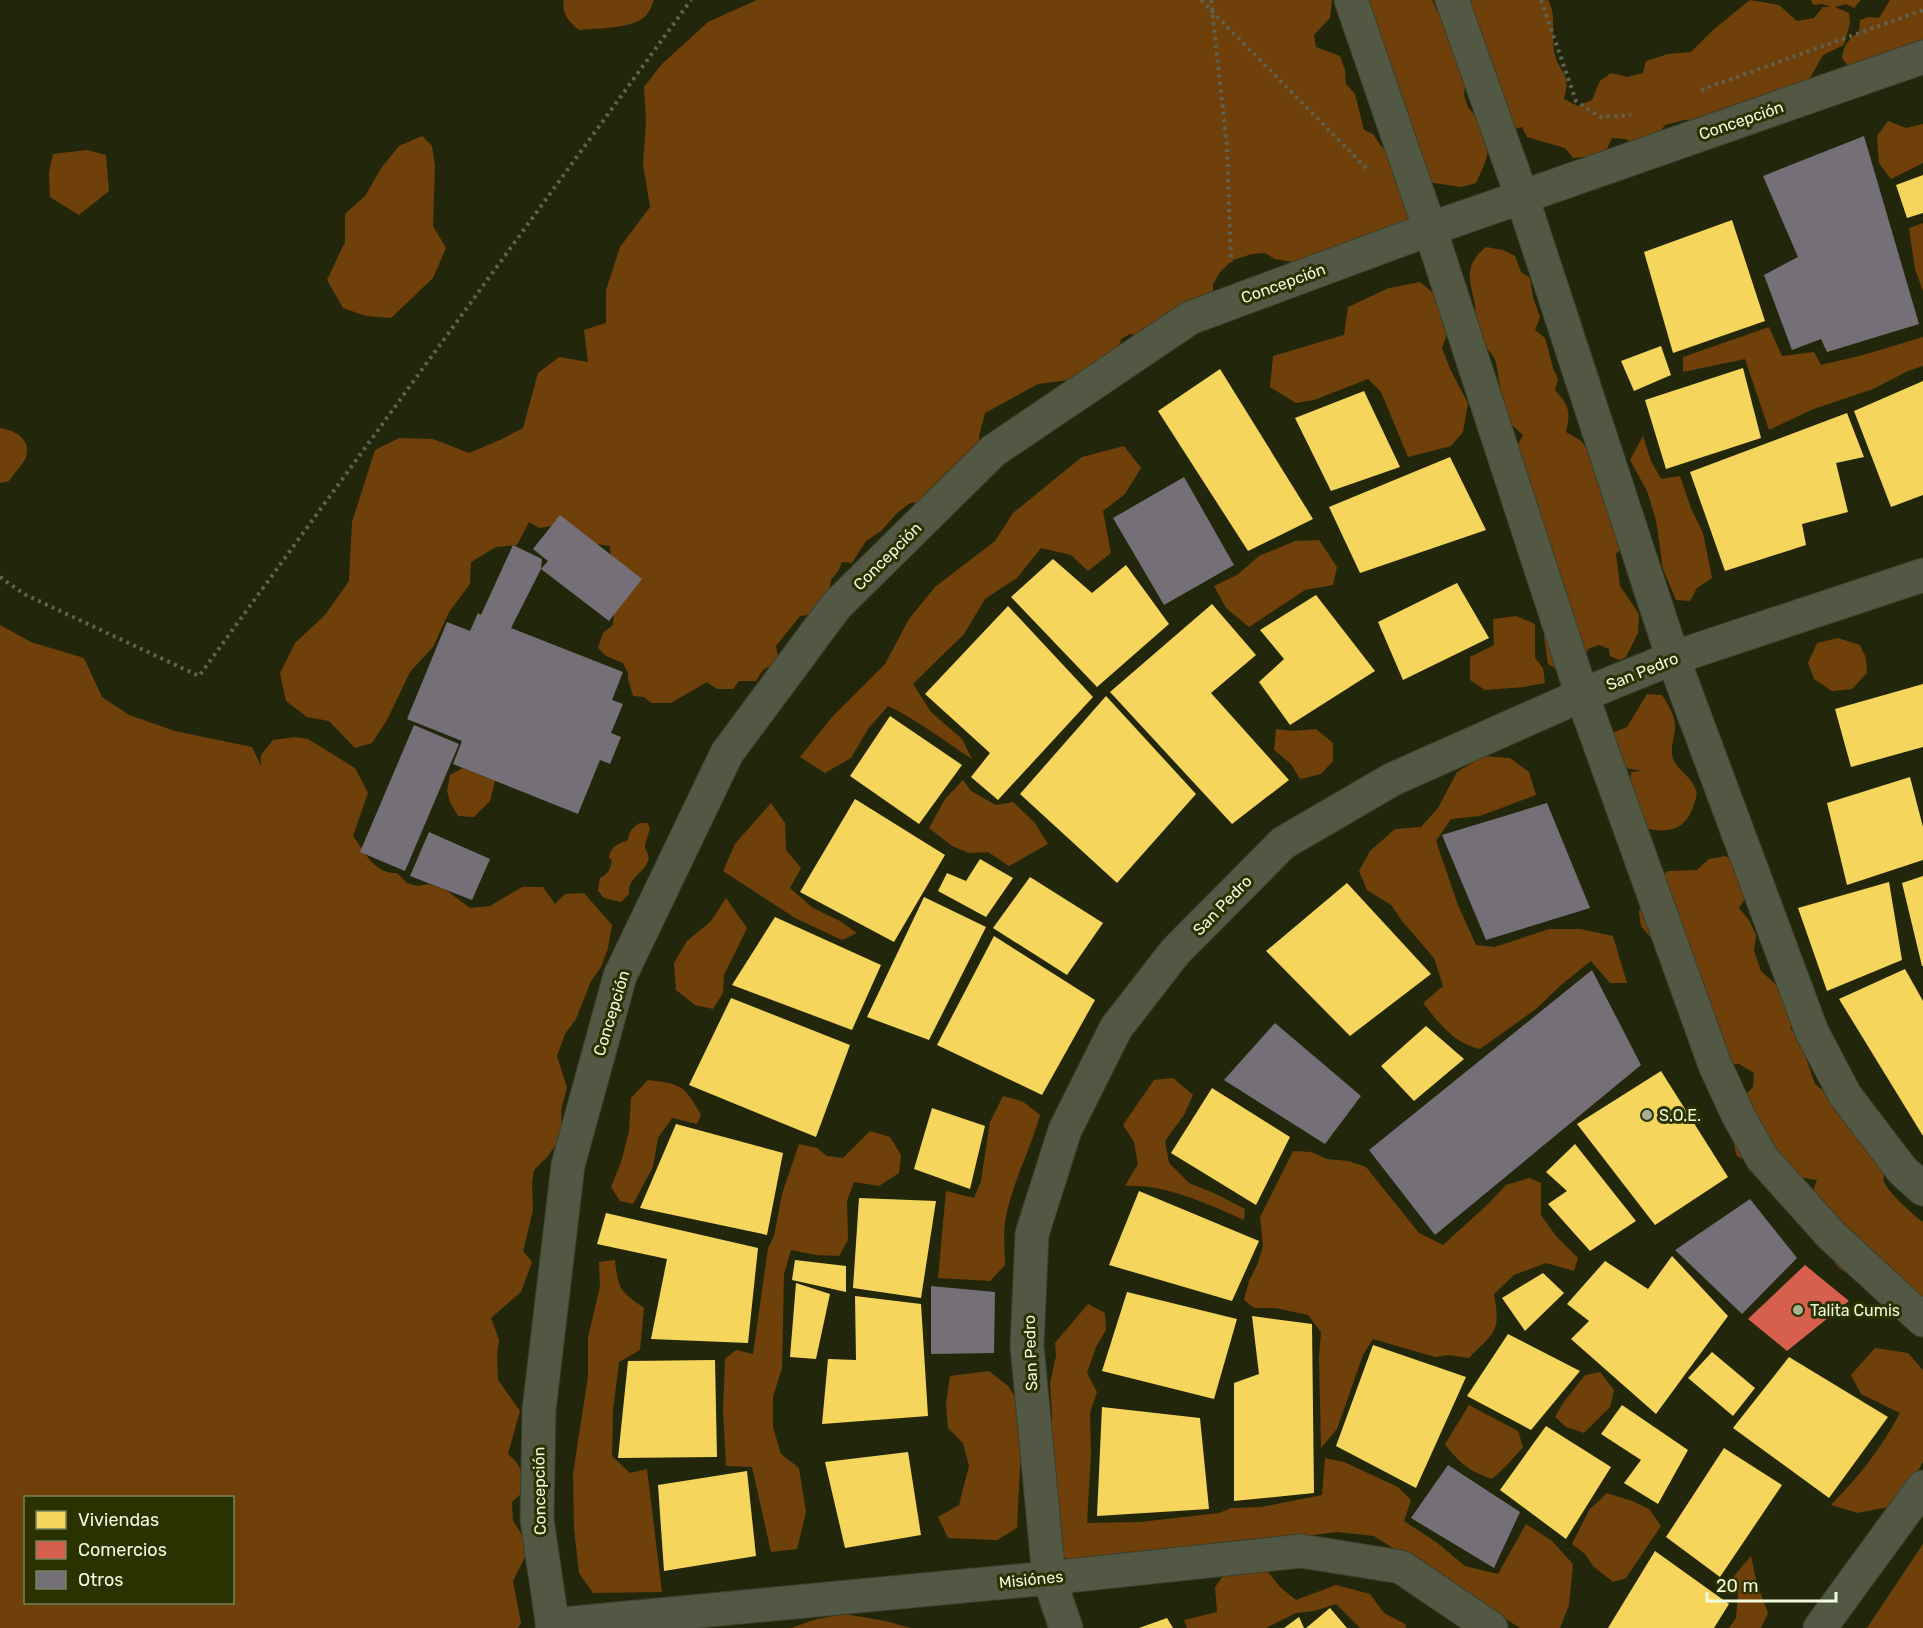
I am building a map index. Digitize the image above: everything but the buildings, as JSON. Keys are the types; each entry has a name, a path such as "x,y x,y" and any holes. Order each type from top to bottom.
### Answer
{"street":[{"path":"1351,0 1430,229 1582,695 1715,1065 1738,1115 1769,1167 1832,1235 1923,1320"},
{"path":"1452,0 1522,197 1673,658 1812,1032 1845,1095 1902,1170 1923,1189"},
{"name":"Concepción","path":"553,1626 537,1520 539,1410 568,1165 620,976 727,753 836,606 993,451 1190,318 1430,229 1923,57"},
{"name":"San Pedro","path":"1066,1628 1049,1578 1027,1346 1032,1234 1065,1130 1116,1028 1175,952 1283,843 1393,779 1582,695 1673,658 1923,576"},
{"path":"1820,1628 1923,1487"},
{"name":"Misiónes","path":"553,1626 1301,1551 1401,1567 1491,1628"}],"path":[{"path":"0,577 24,594 200,676 691,0"},
{"path":"1202,0 1369,171"},
{"path":"1211,0 1227,147 1233,302"},
{"path":"1542,0 1576,101 1600,117 1630,115 1642,111"},
{"path":"1698,91 1923,10"}],"shaded area":[{"path":"564,0 654,0 648,13 636,22 616,27 579,30 565,13"},
{"path":"757,0 1332,0 1330,18 1314,35 1316,47 1340,56 1345,70 1346,84 1355,94 1364,130 1373,134 1391,155 1411,204 1408,234 1292,262 1275,259 1265,253 1252,254 1233,260 1220,272 1213,284 1213,294 1139,336 1130,334 1121,339 1118,352 1085,378 1038,384 985,413 979,436 980,448 921,502 910,503 897,513 881,531 866,541 852,563 842,562 831,580 828,598 815,614 800,616 776,646 779,661 763,670 756,681 739,681 733,689 717,689 707,682 671,703 651,703 644,697 633,696 628,673 623,663 606,656 598,648 603,633 613,625 615,604 610,546 598,544 573,546 552,526 539,528 529,522 517,545 496,547 471,562 470,584 449,612 433,647 410,672 387,720 372,743 355,748 329,721 307,717 286,701 280,673 295,643 325,615 349,581 352,522 375,450 399,438 433,439 469,453 523,428 538,373 559,357 588,362 584,330 606,323 606,290 620,247 650,207 643,164 646,122 644,87 662,64 708,22"},
{"path":"1368,0 1432,0 1447,33 1465,84 1464,96 1468,107 1489,133 1490,143 1485,163 1476,183 1461,187 1427,182"},
{"path":"1433,0 1548,0 1553,18 1554,51 1566,82 1564,99 1578,106 1592,100 1600,81 1611,73 1627,77 1643,73 1646,61 1668,54 1691,52 1714,29 1750,0 1779,5 1797,21 1814,18 1823,7 1831,7 1822,4 1813,5 1811,0 1861,0 1854,8 1846,4 1835,7 1849,13 1850,23 1844,45 1823,55 1809,80 1695,120 1684,120 1665,125 1647,150 1625,139 1612,138 1606,151 1573,158 1565,148 1527,137 1522,127 1508,131 1448,17"},
{"path":"1890,0 1923,0 1923,40 1914,48 1848,66 1842,58 1843,53 1847,43 1859,32 1860,20 1869,17 1879,18"},
{"path":"1888,121 1906,128 1923,124 1923,163 1891,179 1879,163 1877,136"},
{"path":"422,136 432,146 435,165 433,226 446,248 433,278 391,318 366,316 343,308 327,280 345,242 345,214 365,196 382,167 399,146"},
{"path":"87,150 106,155 109,191 79,215 50,197 49,172 53,154"},
{"path":"1923,223 1923,291 1915,269 1909,228"},
{"path":"1486,247 1503,250 1515,256 1521,272 1530,278 1533,297 1540,317 1535,330 1545,338 1558,379 1555,390 1568,409 1566,432 1580,440 1599,461 1625,544 1616,554 1620,586 1639,614 1638,633 1626,657 1619,660 1610,656 1609,649 1599,645 1588,649 1582,665 1561,672 1548,664 1544,637 1546,627 1498,469 1523,435 1512,425 1504,423 1496,363 1475,330 1475,305 1470,273 1474,260"},
{"path":"1420,282 1447,304 1449,328 1442,348 1468,403 1463,432 1451,446 1408,457 1381,392 1368,379 1314,400 1296,403 1270,387 1273,356 1344,335 1348,307 1389,288"},
{"path":"1769,327 1782,356 1814,352 1821,365 1923,337 1923,366 1873,389 1811,410 1769,430 1745,359 1683,372 1683,357"},
{"path":"0,428 20,436 24,440 27,451 25,460 9,481 0,483"},
{"path":"1643,436 1651,461 1661,479 1680,476 1703,533 1712,578 1697,588 1690,601 1676,600 1663,569 1656,520 1647,491 1630,460"},
{"path":"1124,446 1141,468 1125,494 1103,511 1111,553 1088,571 1071,555 1041,548 1017,578 985,599 964,634 913,684 931,712 962,739 972,759 920,724 888,706 868,729 851,758 825,773 800,757 832,717 885,664 909,619 935,587 995,541 1013,513 1082,457"},
{"path":"1319,540 1337,567 1333,585 1305,590 1249,627 1226,608 1214,586 1237,575 1259,556 1295,541"},
{"path":"1516,616 1535,624 1535,658 1543,668 1545,683 1485,690 1470,680 1470,657 1494,645 1493,619"},
{"path":"0,625 31,642 84,658 102,697 129,715 175,731 252,747 261,766 261,755 273,740 295,737 308,739 355,768 368,793 353,836 376,866 382,870 397,873 407,883 417,886 429,884 446,890 470,908 490,906 522,887 543,887 555,904 565,894 584,893 612,925 608,948 601,967 591,981 576,1019 565,1034 557,1056 567,1088 561,1110 562,1137 534,1170 533,1210 523,1251 532,1262 521,1292 491,1318 499,1340 498,1380 520,1411 508,1454 517,1463 522,1476 521,1494 512,1502 513,1521 530,1547 513,1581 521,1623 518,1628 0,1628"},
{"path":"1838,638 1860,645 1866,658 1867,673 1852,689 1832,691 1814,679 1808,663 1817,643"},
{"path":"1647,694 1662,695 1671,711 1675,724 1673,757 1676,764 1692,782 1697,793 1687,820 1669,830 1644,828 1630,788 1631,772 1642,771 1620,767 1607,735 1627,727"},
{"path":"1276,729 1293,731 1316,729 1333,743 1333,761 1321,774 1300,779 1291,764 1274,750"},
{"path":"1484,756 1510,758 1529,772 1536,795 1480,816 1451,819 1436,841 1458,905 1476,945 1495,947 1549,929 1580,929 1613,936 1627,983 1610,983 1591,961 1536,1009 1480,1049 1454,1037 1423,1003 1443,986 1434,958 1391,905 1367,890 1359,871 1370,851 1395,829 1421,827 1438,808 1457,772"},
{"path":"463,768 495,781 490,801 474,817 458,816 447,791 450,775"},
{"path":"963,780 971,791 996,805 1013,802 1035,823 1048,844 1009,866 988,852 969,853 952,846 929,828 945,799"},
{"path":"771,803 785,823 786,850 801,868 790,888 813,908 840,921 857,933 842,940 795,918 723,871 735,844"},
{"path":"640,823 647,823 650,828 645,847 648,861 630,884 629,894 621,902 604,898 598,891 600,878 610,869 612,860 609,858 612,850 628,840 629,834"},
{"path":"1726,856 1738,864 1748,894 1739,908 1749,920 1756,935 1754,951 1761,971 1782,990 1792,1016 1791,1029 1798,1035 1815,1084 1830,1096 1884,1167 1884,1182 1891,1192 1923,1222 1923,1323 1902,1316 1885,1306 1835,1264 1833,1260 1838,1249 1809,1203 1817,1180 1776,1172 1737,1156 1733,1135 1735,1115 1741,1100 1753,1087 1754,1073 1739,1064 1725,1065 1664,944 1651,938 1641,926 1639,912 1646,889 1668,871 1697,870 1709,859"},
{"path":"726,898 747,928 724,975 723,993 713,1009 695,1005 676,990 674,963 687,941 711,921"},
{"path":"1173,1078 1193,1095 1184,1115 1165,1141 1169,1163 1189,1183 1245,1209 1244,1220 1171,1192 1156,1188 1125,1186 1138,1164 1134,1142 1123,1125 1154,1080"},
{"path":"648,1080 681,1088 690,1097 701,1115 697,1124 672,1118 658,1138 653,1167 633,1204 620,1201 611,1187 621,1162 629,1131 631,1098"},
{"path":"1003,1096 1022,1101 1040,1115 1008,1208 1004,1233 1005,1265 990,1281 938,1278 946,1191 974,1198 981,1181 990,1122"},
{"path":"870,1131 890,1137 901,1155 899,1173 879,1186 854,1182 847,1201 848,1240 839,1256 816,1255 791,1250 784,1274 782,1368 773,1397 773,1427 781,1454 799,1468 806,1512 797,1549 771,1552 752,1467 726,1466 723,1411 725,1359 736,1350 753,1354 768,1248 774,1236 782,1194 799,1144 817,1148 827,1156 843,1158"},
{"path":"1293,1151 1311,1152 1327,1159 1348,1161 1366,1167 1419,1233 1443,1245 1506,1185 1529,1178 1541,1183 1541,1215 1556,1236 1578,1258 1574,1271 1546,1263 1514,1275 1494,1294 1497,1317 1494,1330 1469,1358 1448,1355 1435,1357 1373,1339 1363,1355 1337,1429 1321,1448 1319,1357 1321,1332 1308,1315 1275,1308 1254,1308 1244,1300 1263,1246 1260,1217"},
{"path":"615,1260 617,1277 625,1293 644,1308 640,1350 619,1362 613,1411 612,1456 630,1473 647,1469 662,1592 593,1593 579,1573 574,1528 573,1474 588,1376 588,1337 600,1287 599,1262"},
{"path":"1088,1304 1105,1313 1106,1330 1096,1347 1087,1373 1097,1392 1090,1413 1091,1453 1087,1523 1140,1522 1219,1513 1231,1508 1261,1507 1322,1495 1325,1458 1344,1462 1398,1487 1411,1500 1404,1521 1436,1542 1465,1566 1498,1574 1526,1524 1552,1541 1573,1564 1569,1605 1560,1628 1520,1628 1374,1536 1337,1532 1085,1563 1060,1557 1049,1462 1052,1414 1050,1383 1056,1356 1055,1343"},
{"path":"1875,1348 1908,1353 1923,1370 1923,1462 1910,1485 1888,1507 1858,1513 1831,1505 1869,1462 1900,1413 1861,1394 1851,1375"},
{"path":"989,1371 1008,1386 1017,1400 1021,1450 1017,1528 997,1540 948,1538 938,1517 959,1505 969,1466 963,1443 948,1428 946,1404 950,1376"},
{"path":"1600,1372 1614,1390 1610,1407 1584,1433 1566,1427 1555,1417 1563,1403 1585,1375"},
{"path":"1469,1405 1518,1431 1523,1447 1492,1479 1465,1466 1445,1444"},
{"path":"1607,1493 1649,1509 1661,1526 1626,1578 1613,1582 1593,1566 1585,1554 1572,1544 1589,1510"},
{"path":"1923,1544 1923,1628 1867,1628"},
{"path":"1751,1556 1757,1584 1768,1613 1761,1628 1729,1628 1736,1618 1738,1592 1724,1588"},
{"path":"1231,1566 1265,1568 1280,1587 1296,1600 1336,1585 1370,1594 1384,1613 1405,1624 1406,1628 1360,1628 1336,1604 1314,1611 1296,1613 1266,1628 1187,1628 1184,1620 1217,1612 1215,1587"},
{"path":"845,1614 911,1628 791,1628 817,1619"}],"place":[{"name":"S.O.E.","path":"1647,1115"},
{"name":"Talita Cumis","path":"1798,1310"}]}
